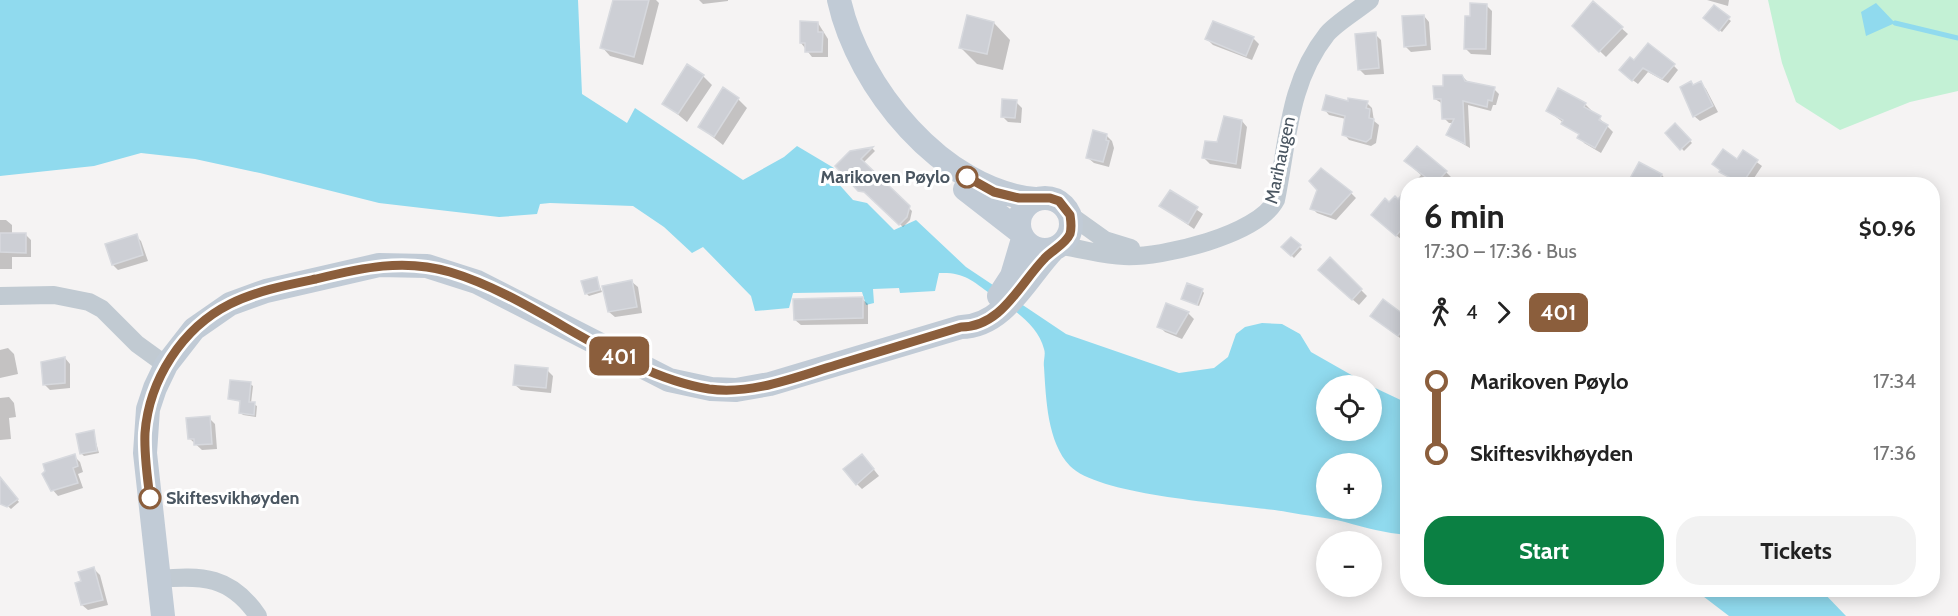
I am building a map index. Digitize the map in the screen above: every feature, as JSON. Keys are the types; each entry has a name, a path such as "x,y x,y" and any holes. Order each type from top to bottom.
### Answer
{"main road":[{"path":"163,616 145,453 145,431 155,388 166,365 194,329 230,304 266,291 356,269 391,265 426,266 459,275 669,380 711,389 736,390 770,384 961,327 965,320 984,316 1036,247 1070,234 1070,215 1059,201 1050,198 1035,200 994,192 966,176 924,145 882,94 858,54 839,0"},
{"path":"924,145 925,155 1036,247"},
{"path":"1035,200 1024,207 1020,214 1036,247"}],"street":[{"name":"Marihaugen","path":"1036,247 1125,257 1162,253 1205,243 1259,221 1270,211 1280,178 1289,117 1301,80 1328,33 1370,0"},
{"name":"Marihaugen","path":"1070,215 1105,240 1132,248 1140,254"},
{"path":"0,296 54,295 89,302 102,309 137,344 166,365"},
{"path":"158,579 190,576 221,582 236,592 258,616"}],"green space":[{"path":"1768,0 1958,0 1958,91 1910,102 1840,130 1796,102 1782,63"}],"water":[{"path":"0,0 578,0 582,94 627,123 635,108 743,180 784,157 797,146 834,168 837,182 853,200 867,203 894,230 916,220 966,267 1066,334 1179,373 1214,368 1228,357 1236,334 1245,327 1262,323 1282,324 1300,334 1311,352 1351,375 1316,375 1316,441 1382,441 1382,391 1400,400 1400,534 1330,519 1382,519 1382,453 1316,453 1316,517 1172,498 1110,485 1086,477 1070,466 1062,456 1052,432 1046,392 1045,351 1036,332 1030,324 1006,305 972,281 955,274 939,273 935,291 900,293 899,288 873,289 874,303 866,305 862,292 793,293 789,308 755,311 751,296 703,247 692,253 664,227 633,206 550,203 540,204 537,214 499,217 379,203 195,159 141,153 94,166 0,176"},
{"path":"1876,3 1895,23 1866,36 1861,12"},
{"path":"1704,597 1828,597 1846,616 1729,616"}],"building":[{"path":"613,0 649,0 634,57 600,48"},
{"path":"1593,1 1623,27 1599,52 1572,26"},
{"path":"1470,3 1487,4 1486,49 1464,49 1465,16 1470,16"},
{"path":"1714,5 1730,17 1719,31 1703,18"},
{"path":"967,15 994,22 987,54 959,48"},
{"path":"1424,15 1426,45 1404,47 1402,16"},
{"path":"800,21 818,22 818,32 823,32 822,52 805,52 805,43 800,43"},
{"path":"1213,21 1254,37 1246,56 1205,39"},
{"path":"1376,32 1379,68 1358,70 1355,34"},
{"path":"1648,43 1675,64 1662,79 1643,68 1632,81 1619,70 1630,57 1634,60"},
{"path":"687,64 704,75 678,114 662,104"},
{"path":"1443,75 1462,75 1465,81 1495,87 1492,101 1488,100 1487,107 1463,101 1465,144 1446,135 1454,119 1442,119 1441,99 1434,99 1433,86 1443,86"},
{"path":"1691,81 1693,85 1701,81 1713,106 1693,117 1680,87"},
{"path":"723,87 739,98 714,137 698,127"},
{"path":"1558,88 1586,103 1584,107 1601,116 1599,120 1608,125 1595,148 1577,138 1579,134 1561,124 1563,120 1546,111"},
{"path":"1326,95 1348,101 1348,98 1368,101 1366,108 1370,109 1369,118 1374,119 1371,138 1366,142 1342,135 1345,116 1322,110"},
{"path":"1002,99 1017,100 1015,118 1001,117"},
{"path":"1224,116 1242,120 1236,164 1202,158 1205,141 1217,142"},
{"path":"1675,123 1691,140 1680,150 1665,133"},
{"path":"1093,130 1107,134 1106,140 1109,141 1103,162 1086,158"},
{"path":"1417,146 1447,171 1441,177 1426,177 1404,161"},
{"path":"873,147 861,159 910,206 907,217 899,225 864,192 858,191 835,166 850,151"},
{"path":"1723,149 1737,159 1743,150 1758,160 1747,177 1729,177 1719,172 1720,170 1712,164"},
{"path":"1639,162 1662,174 1660,177 1631,177"},
{"path":"1321,168 1352,192 1331,215 1310,209 1317,190 1309,181"},
{"path":"1170,190 1198,207 1188,224 1159,206"},
{"path":"1395,196 1398,199 1400,197 1400,231 1396,236 1371,215 1385,198 1389,202"},
{"path":"0,233 26,233 26,253 0,252"},
{"path":"137,234 143,255 112,265 105,244"},
{"path":"1291,237 1301,245 1291,256 1281,247"},
{"path":"1330,257 1362,289 1352,300 1318,270"},
{"path":"597,277 600,290 585,294 581,281"},
{"path":"632,280 637,307 608,312 602,286"},
{"path":"1187,283 1203,289 1197,305 1181,299"},
{"path":"863,297 863,318 794,320 793,299"},
{"path":"1383,299 1400,312 1400,333 1398,336 1370,316"},
{"path":"1166,303 1189,312 1176,334 1157,327"},
{"path":"65,357 65,383 43,385 41,362"},
{"path":"515,365 548,368 546,388 513,385"},
{"path":"230,380 251,382 249,402 255,402 254,415 239,413 240,401 228,399"},
{"path":"210,416 212,444 194,445 194,439 188,439 186,418"},
{"path":"94,430 97,451 80,454 76,434"},
{"path":"75,454 78,466 73,468 78,483 51,491 42,474 45,471 43,464"},
{"path":"862,454 874,469 856,485 843,469"},
{"path":"0,477 18,499 7,507 0,504"},
{"path":"94,567 103,600 81,605 75,583 81,581 78,572"}],"waterway":[{"path":"1895,23 1958,38"}],"bus line":[{"name":"401","path":"150,498 145,431 148,409 155,388 179,345 211,315 230,304 266,291 356,269 379,265 426,266 477,282 669,380 711,389 736,390 770,384 961,327 975,327 992,318 1010,302 1041,262 1065,242 1072,225 1070,215 1059,201 1050,198 1035,200 1019,198 994,192 967,177"}],"place":[{"name":"Marikoven Pøylo","path":"967,177"},
{"name":"Skiftesvikhøyden","path":"150,498"}]}
